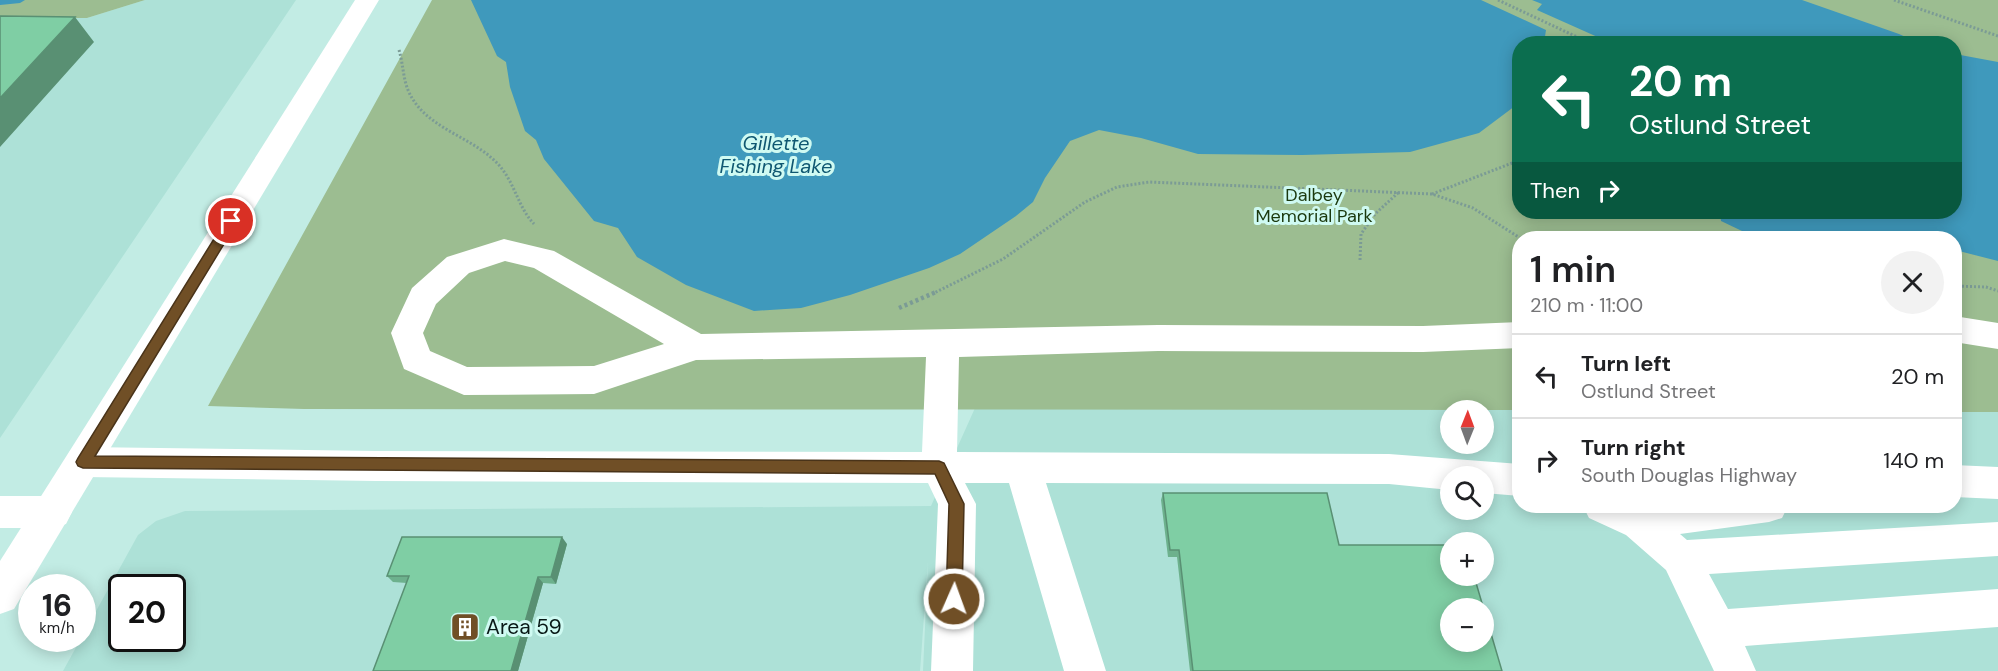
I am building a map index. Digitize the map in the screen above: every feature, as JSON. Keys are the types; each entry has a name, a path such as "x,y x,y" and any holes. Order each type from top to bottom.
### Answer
{"main road":[{"path":"0,596 367,0"},
{"path":"696,347 543,259 504,250 458,265 423,297 407,333 416,360 464,381 594,380 696,347 943,344 1158,338 1423,339 1512,335"},
{"path":"1962,330 1998,336"},
{"path":"943,344 939,468 957,504 951,671"},
{"path":"83,462 388,466 1389,469 1512,479"},
{"path":"1023,468 1085,671"},
{"path":"1962,481 1998,483"},
{"path":"0,512 53,512"},
{"path":"1617,513 1639,523 1680,558 1717,628 1735,671"},
{"path":"1639,523 1715,513"},
{"path":"1680,558 1998,539"},
{"path":"1717,628 1998,608"}],"path":[{"path":"1498,0 1575,36"},
{"path":"1894,0 1998,36"},
{"path":"399,50 404,62 408,90 418,107 437,125 494,160 512,181 524,215 540,230"},
{"path":"1432,194 1512,163"},
{"path":"890,311 955,284 1003,259 1085,202 1117,187 1149,182 1432,194 1473,208 1512,233"},
{"path":"1359,260 1361,234 1375,214 1400,192"},
{"path":"1962,286 1986,287 1998,291"}],"shaded area":[{"path":"145,0 296,0 0,438 0,18 87,18"},
{"path":"975,408 1440,410 1440,454 1494,454 1494,410 1512,410 1512,513 1962,513 1962,412 1998,412 1998,671 923,671 928,561 920,671 63,671 73,652 96,652 96,611 108,589 108,652 186,652 186,574 116,574 138,535 156,521 185,511 931,506"}],"green space":[{"path":"0,0 145,0 87,18 0,18"},
{"name":"Dalbey Memorial Park","path":"432,0 1998,0 1998,412 1962,412 1962,231 1512,231 1512,410 1494,410 1494,400 1440,400 1440,410 304,409 208,406"}],"water":[{"name":"Gillette Fishing Lake","path":"471,0 1481,0 1546,30 1545,36 1512,36 1512,108 1479,133 1410,152 1302,155 1198,154 1141,138 1099,130 1070,141 1045,178 1033,202 960,254 929,268 850,295 801,308 754,311 686,285 637,257 618,228 594,221 544,159 536,140 525,131 510,87 506,62 497,56"},
{"path":"1532,0 1802,0 1903,36 1595,36 1537,10 1542,4"},
{"path":"1962,55 1998,62 1998,261 1962,252 1962,231 1742,231 1721,219 1962,219"}],"building":[{"path":"0,16 75,17 0,98"},
{"path":"1163,493 1327,493 1339,545 1440,545 1440,586 1477,586 1481,598 1440,598 1440,652 1494,652 1494,644 1502,671 1193,671 1179,550 1170,550"},
{"name":"Area 59","path":"402,537 562,537 551,577 538,577 511,671 373,671 409,576 387,576"}],"waterway":[{"path":"0,2 20,0"}],"place":[{"name":"Area 59","path":"465,627"}],"route":[{"path":"231,221 83,462 376,466 939,468 957,504 954,599"}]}
